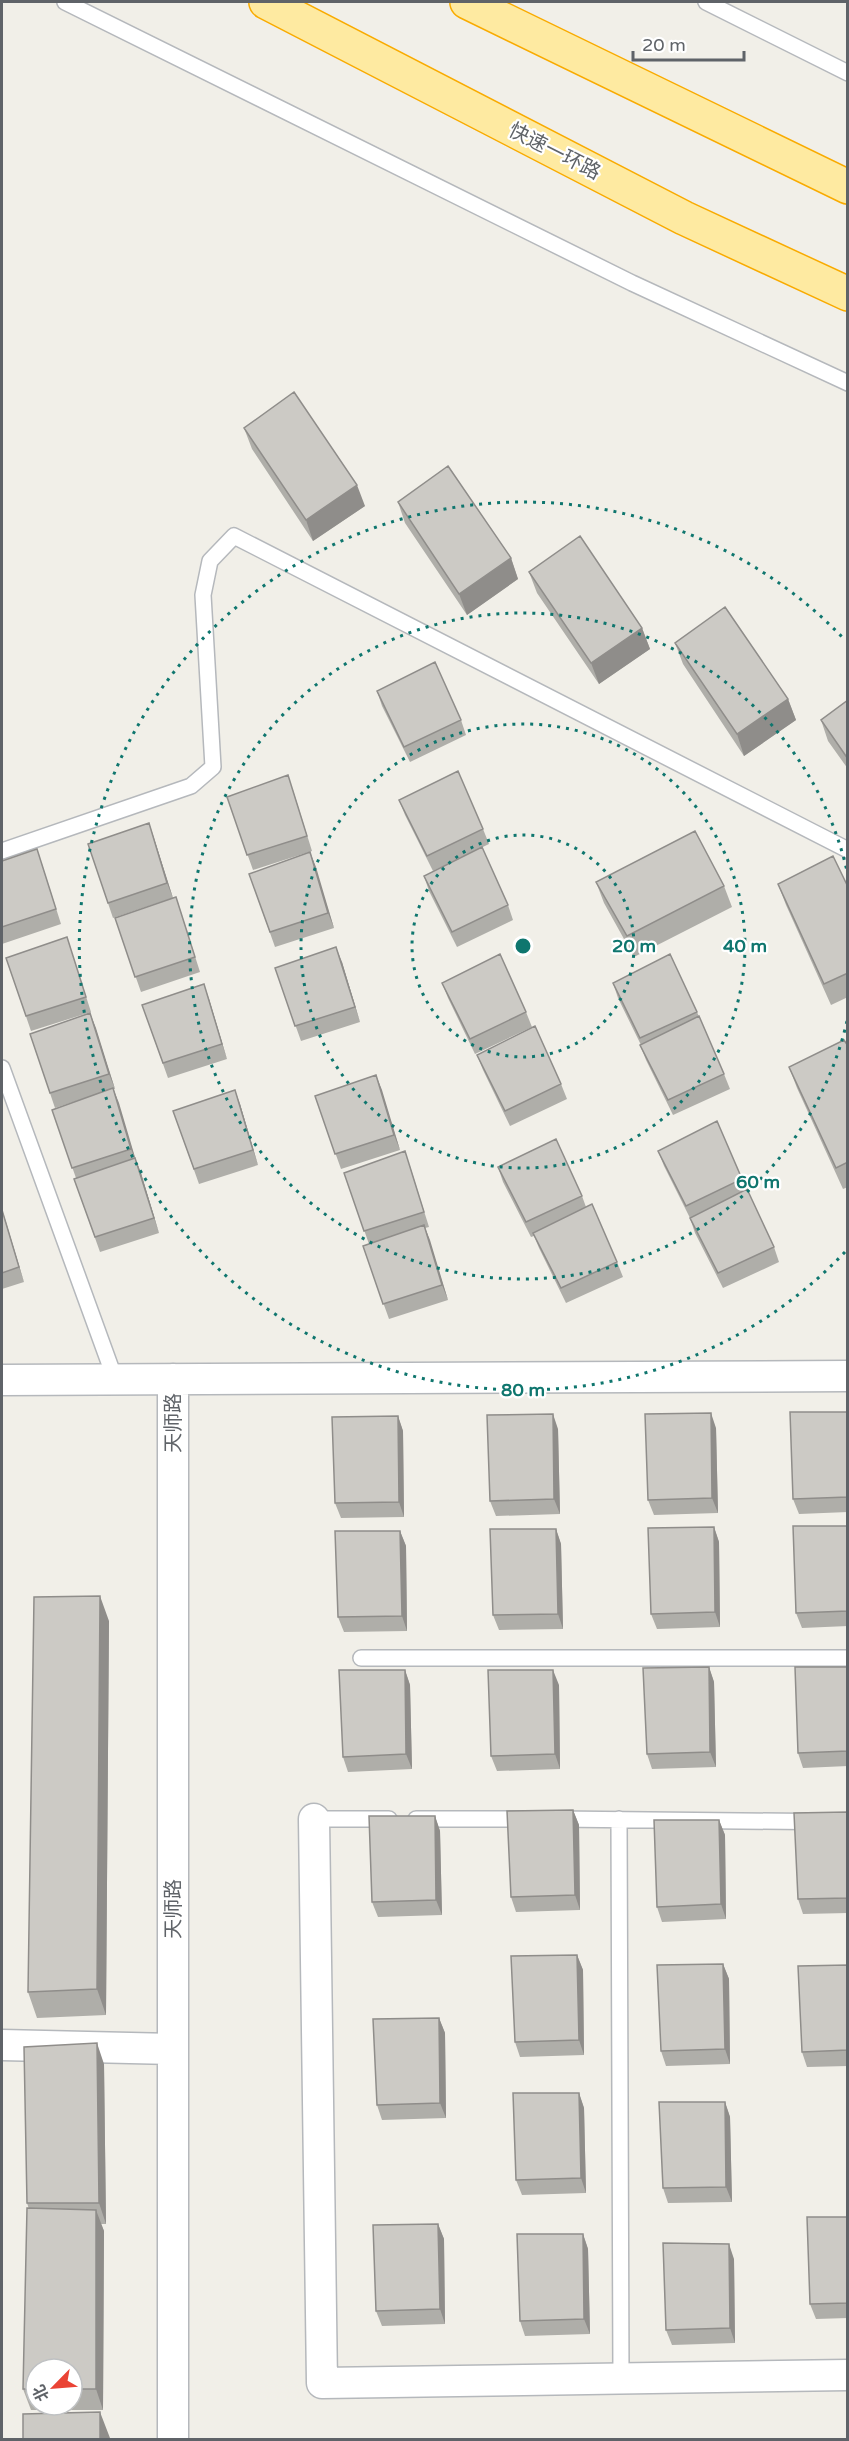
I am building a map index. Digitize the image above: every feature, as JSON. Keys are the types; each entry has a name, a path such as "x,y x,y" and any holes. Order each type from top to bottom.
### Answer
{"highway":[{"name":"快速一环路","path":"266,2 684,218 848,294"},
{"path":"467,2 848,188"}],"street":[{"path":"2,1380 848,1376"},
{"name":"天师路","path":"173,1379 173,2439"},
{"path":"314,1819 321,2383 848,2375"},
{"path":"2,2045 173,2049"}],"lane":[{"path":"65,2 622,277 848,383"},
{"path":"706,2 848,73"},
{"path":"2,851 191,786 213,766 203,595 210,561 234,536 848,850"},
{"path":"2,1068 115,1379"},
{"path":"361,1658 848,1658"},
{"path":"314,1819 848,1822"},
{"path":"620,1820 621,2379"}],"building":[{"path":"294,392 357,485 306,520 244,428"},
{"path":"448,466 511,558 459,594 398,502"},
{"path":"580,536 642,628 591,663 529,572"},
{"path":"725,607 788,699 737,734 675,643"},
{"path":"435,662 461,720 404,747 377,691"},
{"path":"848,700 848,759 821,720"},
{"path":"458,771 483,829 427,856 399,800"},
{"path":"288,775 307,836 247,855 227,797"},
{"path":"149,823 167,883 108,903 88,844"},
{"path":"695,831 724,886 627,936 596,882"},
{"path":"482,847 508,905 452,932 424,876"},
{"path":"37,849 56,909 2,927 2,861"},
{"path":"310,852 328,913 270,932 249,874"},
{"path":"833,856 848,887 848,973 824,984 778,884"},
{"path":"176,897 195,957 135,977 115,918"},
{"path":"67,937 86,997 26,1016 6,958"},
{"path":"336,947 355,1007 295,1026 275,968"},
{"path":"500,954 526,1012 470,1039 442,983"},
{"path":"670,954 697,1012 640,1038 613,983"},
{"path":"204,984 222,1044 163,1063 142,1005"},
{"path":"90,1013 109,1074 50,1093 30,1034"},
{"path":"699,1016 724,1074 668,1100 640,1045"},
{"path":"535,1026 561,1084 505,1111 477,1055"},
{"path":"844,1040 848,1046 848,1162 836,1168 789,1067"},
{"path":"376,1075 394,1135 335,1154 315,1096"},
{"path":"113,1088 131,1149 72,1168 52,1110"},
{"path":"235,1090 253,1150 194,1169 173,1111"},
{"path":"717,1121 742,1179 686,1206 658,1151"},
{"path":"556,1139 582,1196 526,1222 498,1167"},
{"path":"405,1151 424,1212 364,1231 344,1173"},
{"path":"135,1158 154,1218 95,1237 74,1179"},
{"path":"747,1189 774,1247 718,1273 690,1218"},
{"path":"592,1204 617,1262 561,1288 533,1233"},
{"path":"2,1210 19,1267 2,1273"},
{"path":"424,1225 442,1285 383,1304 363,1246"},
{"path":"790,1412 848,1412 848,1497 793,1499"},
{"path":"711,1413 712,1498 648,1500 645,1414"},
{"path":"553,1414 554,1499 490,1501 487,1415"},
{"path":"398,1416 399,1502 335,1503 332,1417"},
{"path":"793,1526 848,1526 848,1611 796,1613"},
{"path":"714,1527 715,1612 651,1614 648,1528"},
{"path":"490,1529 556,1529 558,1614 493,1615"},
{"path":"335,1531 400,1531 402,1616 338,1617"},
{"path":"100,1596 97,1989 28,1992 34,1597"},
{"path":"709,1667 710,1752 647,1754 643,1668"},
{"path":"795,1667 848,1667 848,1751 798,1753"},
{"path":"339,1670 405,1670 406,1754 343,1757"},
{"path":"488,1670 553,1670 555,1754 491,1756"},
{"path":"573,1810 575,1895 511,1897 507,1811"},
{"path":"848,1812 848,1898 798,1899 794,1813"},
{"path":"369,1816 435,1816 436,1900 372,1902"},
{"path":"654,1820 719,1820 721,1904 657,1907"},
{"path":"577,1955 579,2040 515,2042 511,1956"},
{"path":"723,1964 725,2049 661,2051 657,1965"},
{"path":"848,1965 848,2050 802,2052 798,1966"},
{"path":"439,2018 440,2103 377,2105 373,2019"},
{"path":"97,2043 99,2203 27,2203 24,2047"},
{"path":"513,2093 579,2093 581,2178 516,2180"},
{"path":"659,2102 725,2102 726,2187 663,2188"},
{"path":"27,2208 96,2210 96,2389 84,2389 84,2357 24,2357 23,2389"},
{"path":"807,2217 848,2217 848,2303 810,2304"},
{"path":"438,2224 440,2309 376,2311 373,2225"},
{"path":"517,2234 583,2234 584,2319 520,2321"},
{"path":"663,2243 729,2244 730,2328 666,2330"},
{"path":"84,2412 100,2412 100,2439 23,2439 23,2414 24,2417 84,2417"}]}
